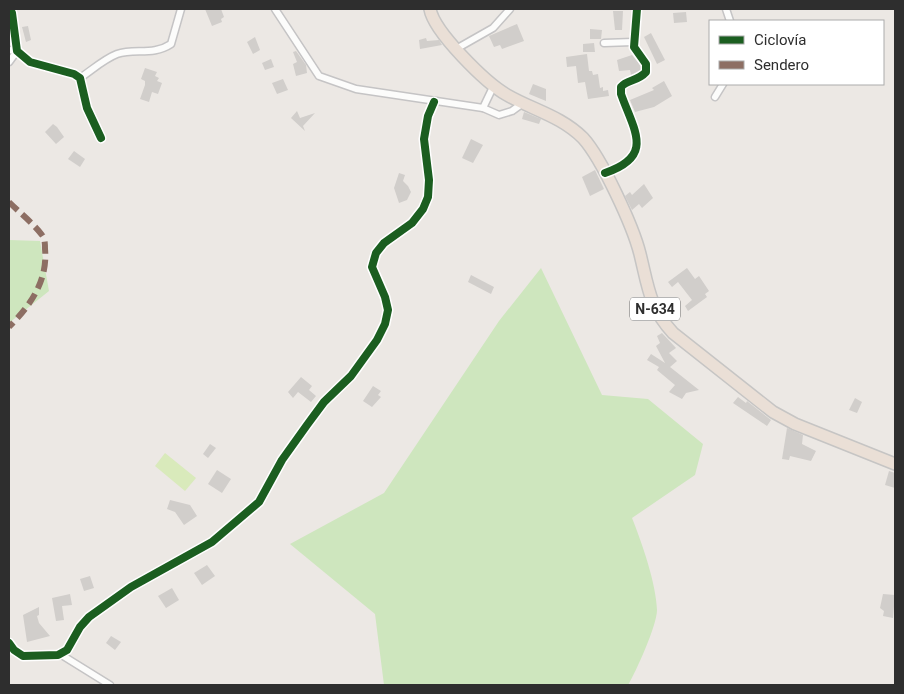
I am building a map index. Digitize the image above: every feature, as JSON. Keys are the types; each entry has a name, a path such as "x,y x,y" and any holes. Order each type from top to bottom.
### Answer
{"highway":[{"name":"N-634","path":"430,9 432,18 440,31 456,49 506,95 561,120 590,146 605,173 640,253 646,287 653,305 660,320 673,333 773,412 795,424 895,464"}],"street":[{"path":"80,78 119,53 150,52 163,49 171,44 181,9"},
{"path":"275,9 320,76 356,89 434,102 452,102 483,108 499,115 512,111 523,103"},
{"path":"456,49 492,28 501,21 510,9"},
{"path":"605,173 627,164 634,156 637,148 636,135 621,94 621,87 624,84 638,80 646,72 646,64 633,42 637,9"},
{"path":"9,62 17,51 12,12"},
{"path":"604,43 633,42"},
{"path":"9,50 17,51 30,62 74,74 80,78 87,108 101,138"},
{"path":"483,108 494,84"},
{"path":"715,97 722,85"},
{"path":"9,643 14,650 23,656 60,654 67,650 80,627 89,617 131,587 212,542 259,502 282,460 324,402 351,376 377,340 385,324 388,310 385,297 372,267 376,253 384,243 412,223 423,209 428,196 429,180 424,139 428,116 434,102"},
{"path":"60,654 110,685"}],"green space":[{"path":"9,240 40,241 49,291 9,323"},
{"path":"541,268 602,395 648,399 703,444 695,475 632,518 648,563 656,599 656,617 650,637 628,685 384,685 375,614 290,544 384,493 499,321"},
{"path":"165,453 196,478 185,491 155,466"}],"building":[{"path":"205,9 221,9 224,17 221,19 222,22 212,26"},
{"path":"613,11 623,11 622,30 615,30"},
{"path":"686,12 687,22 674,23 673,13"},
{"path":"517,24 524,41 502,49 500,45 494,47 489,36"},
{"path":"28,26 31,40 26,42 22,27"},
{"path":"590,29 602,30 601,39 590,39"},
{"path":"651,33 665,60 657,64 644,37"},
{"path":"255,37 260,50 253,54 247,42"},
{"path":"426,38 427,41 439,40 442,45 420,49 419,40"},
{"path":"594,43 595,52 583,52 583,44"},
{"path":"296,51 306,65 307,73 296,76 293,64 297,62 293,52"},
{"path":"587,54 589,71 592,71 593,75 598,74 600,88 603,87 603,91 608,90 609,96 588,99 585,82 578,83 576,66 567,67 566,57"},
{"path":"632,55 641,66 641,70 631,75 630,70 619,71 617,60"},
{"path":"271,59 274,67 265,70 262,63"},
{"path":"145,68 157,72 155,76 159,78 157,81 162,83 158,94 152,92 149,102 140,99 145,85 145,81 141,79"},
{"path":"283,79 288,90 277,94 272,83"},
{"path":"664,81 672,96 654,107 635,112 630,100 654,90 652,88"},
{"path":"533,84 546,89 546,101 529,94"},
{"path":"297,111 300,118 315,113 303,126 305,131 291,118"},
{"path":"524,112 541,119 539,124 522,119"},
{"path":"53,124 64,137 56,144 45,132"},
{"path":"471,139 483,145 473,163 462,158"},
{"path":"74,151 85,159 80,167 68,159"},
{"path":"595,170 604,189 590,196 582,177"},
{"path":"399,173 405,175 403,181 411,192 407,200 399,203 394,188"},
{"path":"644,184 653,198 642,208 639,204 632,210 625,196 630,192 632,195"},
{"path":"687,268 695,279 699,276 709,291 705,294 707,297 688,311 685,306 692,300 678,282 672,287 668,282"},
{"path":"471,275 494,287 491,294 468,282"},
{"path":"643,303 649,312 637,319 631,310"},
{"path":"662,333 676,348 669,353 677,361 670,367 699,390 686,393 682,399 669,392 675,385 657,370 659,367 647,360 651,354 665,363 656,346 660,343 657,336"},
{"path":"301,377 312,386 309,390 316,396 311,402 298,392 293,398 288,392"},
{"path":"373,386 381,391 378,395 381,397 372,407 363,401"},
{"path":"738,397 746,403 747,401 771,420 767,426 733,403"},
{"path":"855,398 862,402 857,413 849,410"},
{"path":"787,428 803,435 802,444 816,451 811,461 790,456 789,460 782,459"},
{"path":"210,444 216,448 208,458 203,454"},
{"path":"217,470 231,479 222,493 208,484"},
{"path":"889,471 895,473 895,488 885,485"},
{"path":"170,500 190,505 197,516 184,525 175,512 167,509"},
{"path":"207,565 215,576 202,585 194,573"},
{"path":"90,576 94,588 84,591 80,579"},
{"path":"172,588 179,600 166,608 158,596"},
{"path":"70,594 72,605 62,606 64,620 56,621 52,598"},
{"path":"883,594 895,595 893,618 883,616 884,611 880,608"},
{"path":"39,607 39,615 37,616 39,623 50,636 27,642 23,615"},
{"path":"111,636 121,642 115,650 106,643"}],"marked path":[{"path":"9,202 31,222 43,236 45,244 44,272 36,292 9,327"}],"cycle path":[{"path":"605,173 621,166 630,159 637,141 621,94 623,84 646,72 646,64 634,47 637,9"},
{"path":"12,13 17,51 30,62 74,74 80,78 87,108 101,138"},
{"path":"9,643 14,650 23,656 58,655 67,650 80,627 89,617 131,587 212,542 259,502 282,460 324,402 351,376 377,340 385,324 388,310 385,297 372,267 376,253 384,243 412,223 423,209 428,197 429,180 424,139 428,116 434,102"}]}
